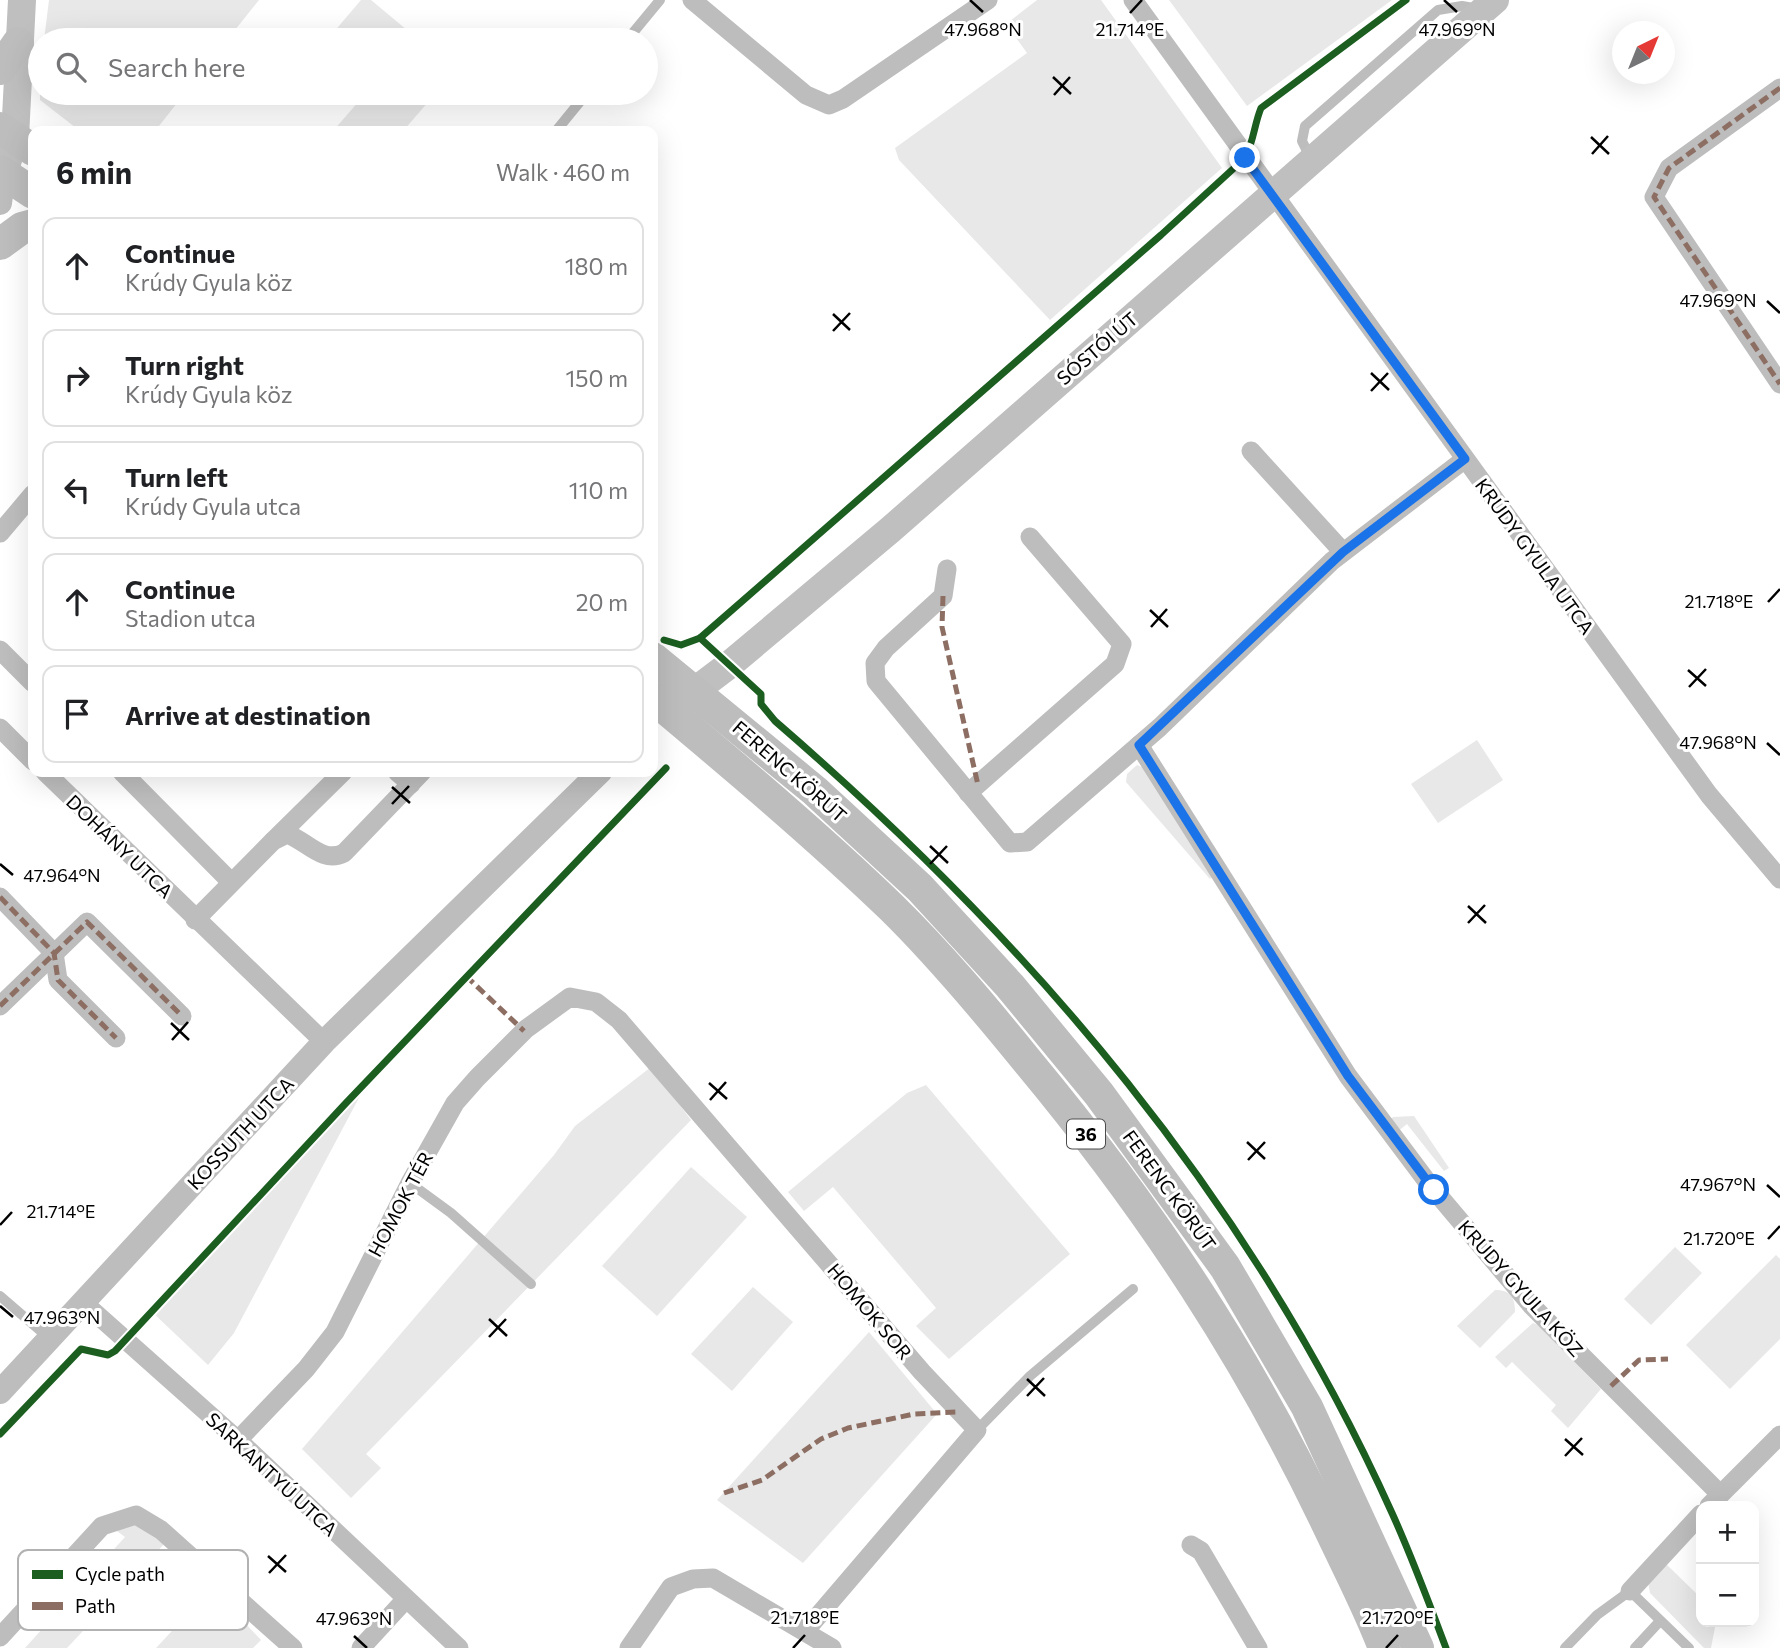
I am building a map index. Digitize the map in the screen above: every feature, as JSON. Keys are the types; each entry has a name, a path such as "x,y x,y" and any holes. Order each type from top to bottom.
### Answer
{"main road":[{"path":"22,0 18,43 16,138 1,182 28,191"},
{"name":"SÓSTÓI ÚT","path":"658,711 696,691 890,530 1489,5"},
{"path":"0,69 18,43"},
{"path":"0,244 28,226"},
{"name":"36","path":"658,662 696,691"},
{"name":"FERENC KÖRÚT","path":"696,691 815,791 920,888 1010,986 1106,1104 1225,1267 1307,1406 1418,1648"},
{"name":"FERENC KÖRÚT","path":"658,711 794,818 892,908 1009,1039 1111,1166 1197,1286 1247,1367 1312,1491 1384,1648"}],"street":[{"path":"692,0 806,95 829,105 843,99 988,0"},
{"name":"KRÚDY GYULA UTCA","path":"1133,0 1271,195 1709,794 1779,874"},
{"path":"1779,91 1669,168 1654,197 1780,384"},
{"path":"1251,452 1343,552"},
{"path":"947,569 943,596 886,648 875,663 876,681 1010,843 1027,842 1139,745 1343,552 1465,459"},
{"path":"0,533 28,500"},
{"path":"968,793 1107,671 1121,654 1122,644 1110,628 1030,537"},
{"path":"0,650 28,678"},
{"path":"0,728 28,756"},
{"name":"KRÚDY GYULA KÖZ","path":"1139,745 1348,1076 1429,1184 1531,1305 1714,1500 1780,1435"},
{"name":"DOHÁNY UTCA","path":"50,777 324,1042"},
{"path":"127,777 231,882"},
{"path":"195,920 338,777"},
{"path":"273,841 286,835 333,858 344,853 409,777"},
{"name":"KOSSUTH UTCA","path":"0,1392 324,1042 595,777"},
{"path":"0,897 54,953 58,980 116,1038"},
{"path":"0,1006 87,922 182,1016"},
{"name":"HOMOK TÉR","path":"238,1440 306,1369 335,1332 410,1182 456,1102 492,1062 556,1005 570,997 588,999"},
{"name":"HOMOK SOR","path":"588,999 619,1020 922,1372 977,1430"},
{"name":"SARKANTYÚ UTCA","path":"84,1303 238,1440 459,1648"},
{"path":"806,1630 977,1430"},
{"path":"80,1550 102,1526 136,1515 161,1530 183,1550"},
{"path":"1630,1591 1696,1519"},
{"path":"1191,1545 1201,1551 1258,1648"},
{"path":"629,1648 671,1587 693,1579 713,1578 806,1630 832,1648"},
{"path":"362,1648 405,1600"},
{"path":"248,1608 293,1648"},
{"path":"0,1637 18,1617"}],"lane":[{"path":"637,28 660,0"},
{"path":"560,126 577,105"},
{"path":"410,1182 451,1213 531,1283"},
{"path":"977,1430 1030,1376 1133,1289"},
{"path":"0,1296 50,1340"},
{"path":"1565,1648 1597,1615 1630,1591 1689,1648"},
{"path":"1635,1648 1660,1621"}],"shaded area":[{"path":"49,0 259,0 237,28 46,28"},
{"path":"361,0 371,0 405,28 337,28"},
{"path":"1037,0 1101,0 1222,168 1050,320 899,160 895,148 1027,53 1006,24"},
{"path":"1169,0 1392,0 1247,106"},
{"path":"46,105 176,105 159,126 74,126"},
{"path":"356,105 426,105 407,126 337,126"},
{"path":"1477,740 1503,780 1438,823 1411,784"},
{"path":"1137,765 1144,768 1213,876 1210,879 1126,782 1127,774"},
{"path":"651,1067 691,1120 366,1454 381,1468 351,1498 302,1449 554,1155 575,1126"},
{"path":"370,1077 234,1333 208,1365 151,1311"},
{"path":"926,1085 1070,1254 949,1359 916,1326 936,1308 833,1187 804,1211 788,1192 907,1093"},
{"path":"1414,1116 1449,1168 1444,1171 1407,1124 1397,1132 1390,1120 1393,1117"},
{"path":"691,1167 747,1217 657,1316 602,1266"},
{"path":"1675,1247 1702,1273 1651,1325 1624,1299"},
{"path":"1776,1255 1780,1259 1780,1339 1730,1389 1686,1345"},
{"path":"753,1287 793,1322 732,1391 691,1354"},
{"path":"1495,1290 1511,1295 1515,1312 1480,1348 1457,1326"},
{"path":"1533,1323 1601,1389 1568,1428 1551,1411 1556,1405 1512,1362 1506,1368 1495,1357"},
{"path":"869,1332 937,1414 803,1563 717,1500"},
{"path":"129,1520 165,1543 158,1550 113,1550 125,1537 113,1528"},
{"path":"1665,1563 1696,1593 1696,1627 1715,1627 1711,1648 1704,1648 1650,1593 1648,1582"},
{"path":"248,1626 261,1640 253,1648 156,1648 173,1630 248,1630"},
{"path":"41,1630 84,1630 67,1648 25,1648"}],"marked path":[{"path":"1780,88 1669,168 1654,197 1780,384"},
{"path":"943,596 942,627 978,785"},
{"path":"0,897 54,953 58,980 116,1038"},
{"path":"0,1006 87,922 182,1016"},
{"path":"466,976 524,1031"},
{"path":"1611,1386 1639,1360 1668,1359"},
{"path":"724,1493 762,1480 821,1439 848,1428 914,1414 958,1412"}],"cycle path":[{"path":"664,640 681,645 700,638 1161,235 1245,158 1261,108 1406,0"},
{"path":"700,638 761,694 761,704 775,721 870,806 961,895 1047,987 1128,1083 1203,1183 1273,1288 1336,1398 1392,1513 1446,1648"},
{"path":"658,776 666,768"},
{"path":"0,1434 81,1349 108,1355 115,1351 346,1103 657,777"}],"route":[{"path":"1245,158 1465,459 1332,561 1139,745 1348,1076 1434,1190"}]}
